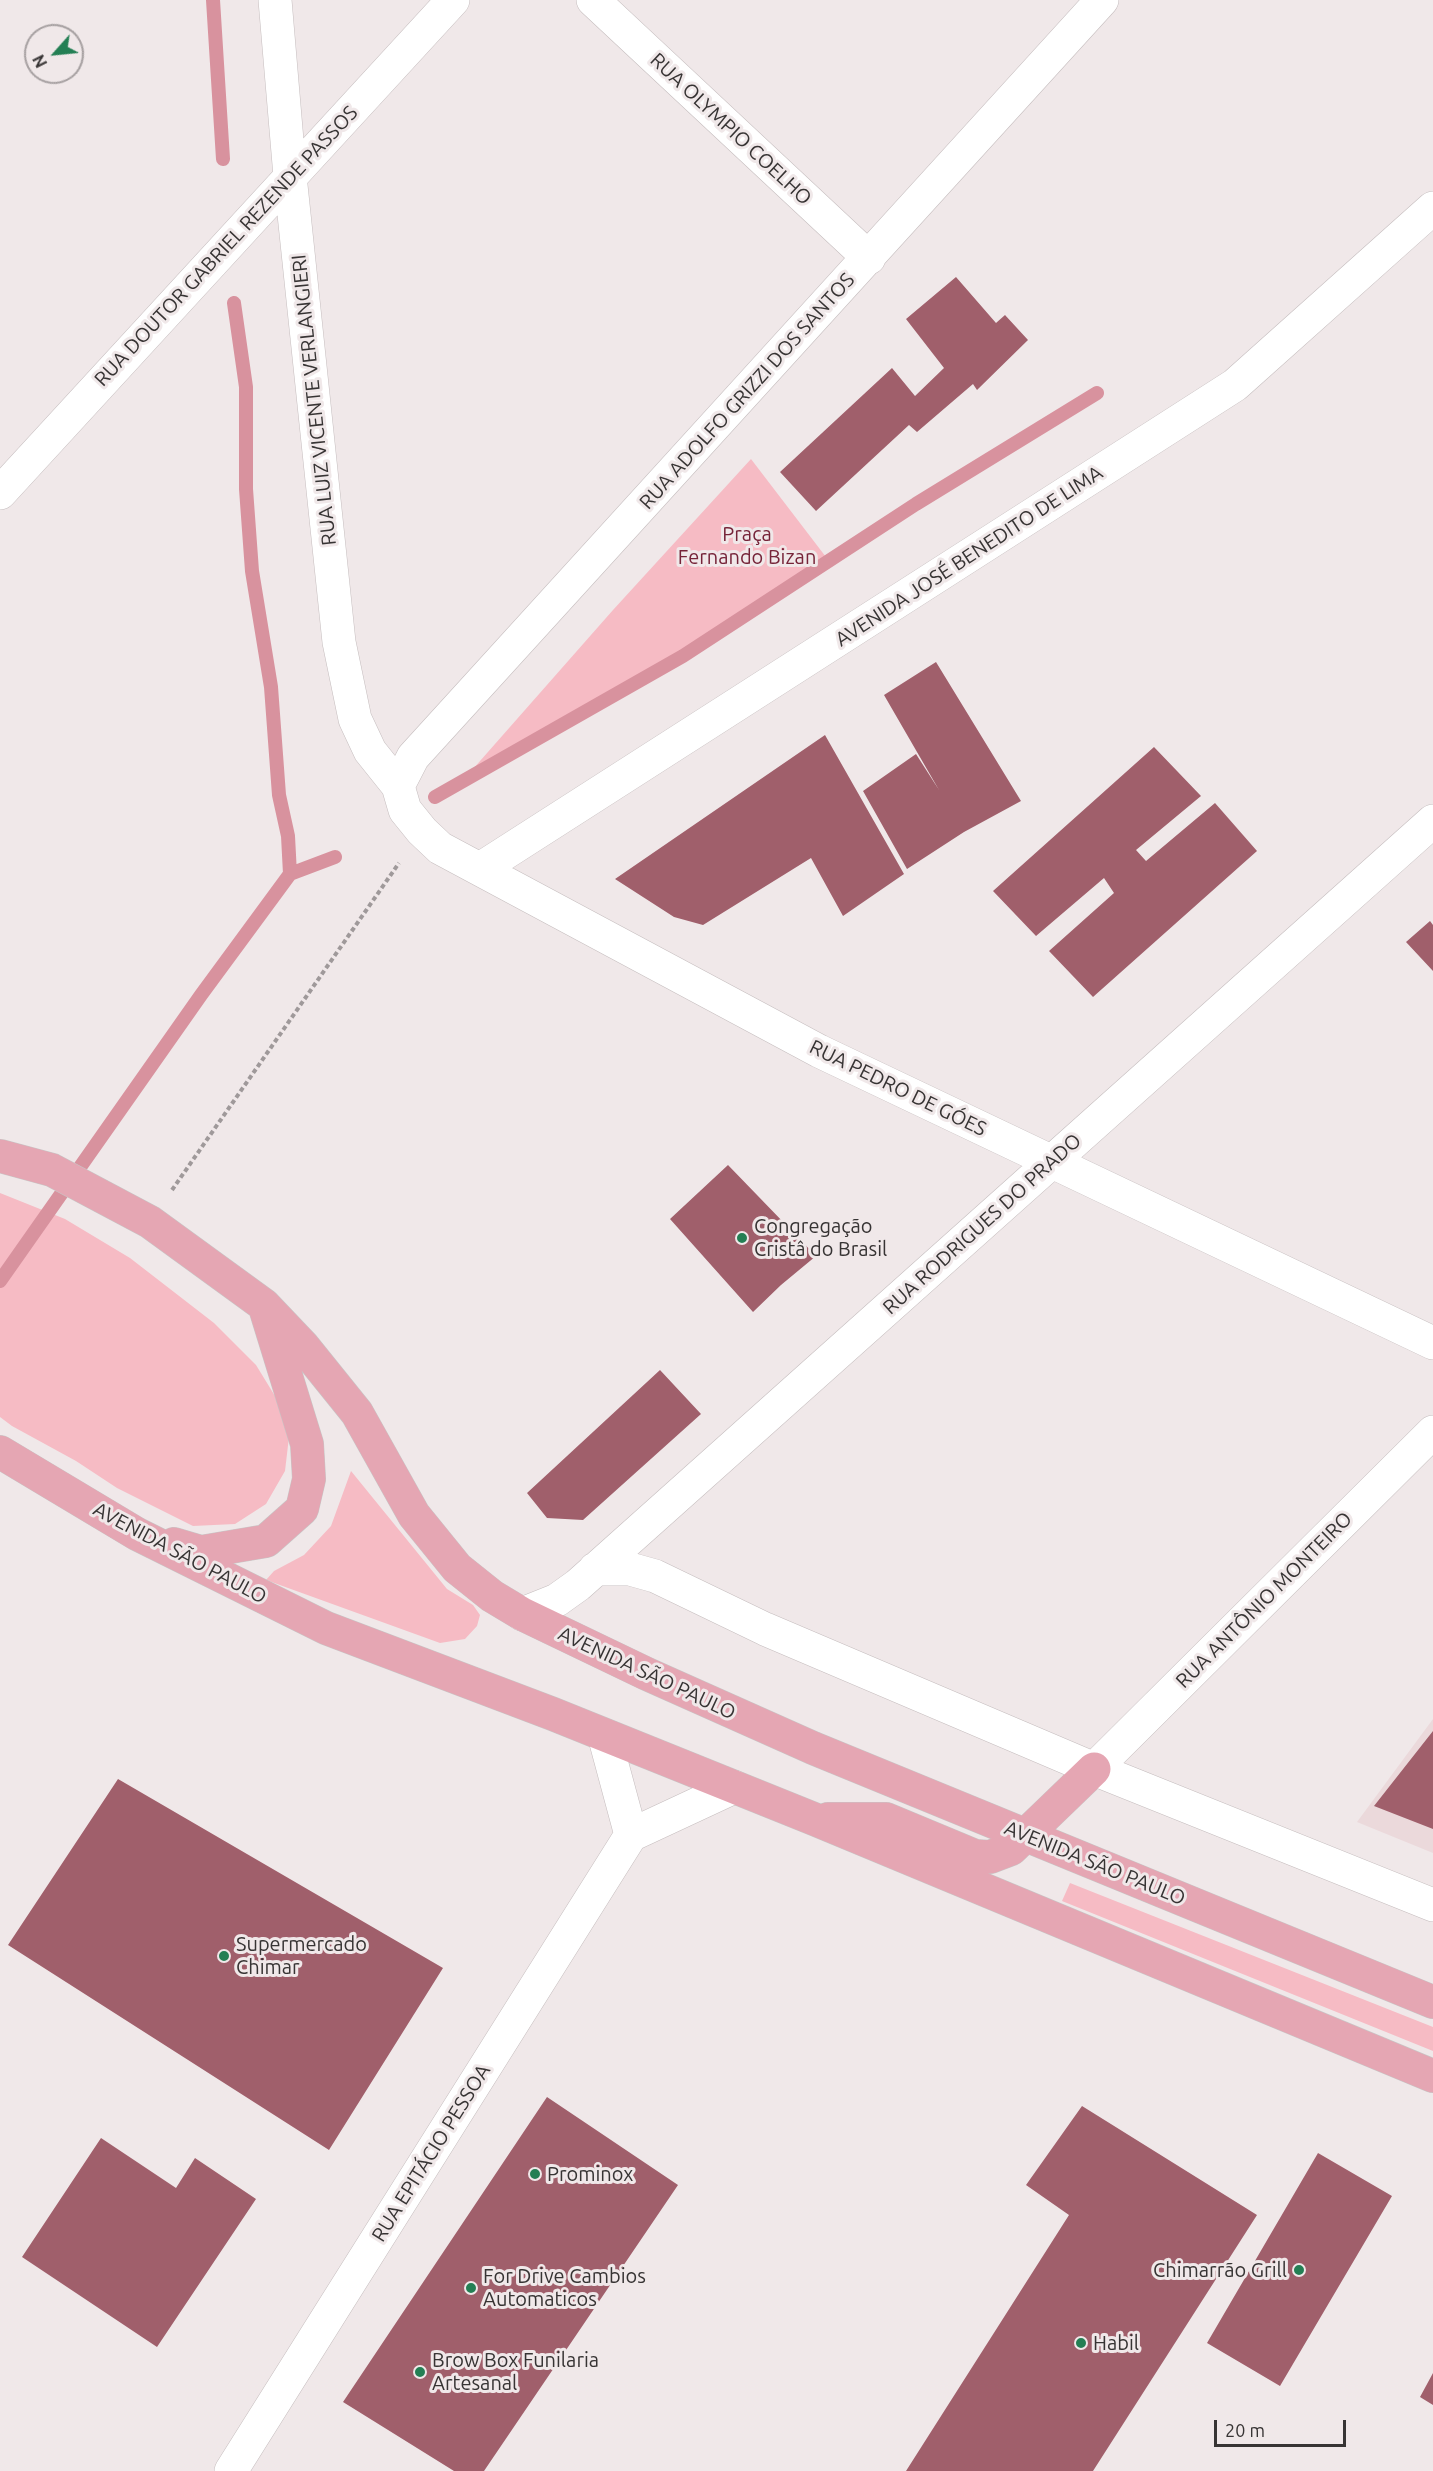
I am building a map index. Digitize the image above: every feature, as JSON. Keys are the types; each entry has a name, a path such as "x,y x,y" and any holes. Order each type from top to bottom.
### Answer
{"main road":[{"name":"AVENIDA SÃO PAULO","path":"4,1159 52,1170 150,1222 264,1305 303,1346 357,1413 414,1515 457,1568 492,1596 522,1614 647,1674 813,1748 1433,2002"},
{"path":"137,1534 201,1552 266,1541 302,1509 309,1479 307,1444 264,1305"},
{"name":"AVENIDA SÃO PAULO","path":"0,1452 137,1534 326,1628 814,1819 1433,2076"},
{"path":"814,1819 886,1819 975,1856 990,1857 1011,1849 1094,1769"}],"street":[{"name":"RUA LUIZ VICENTE VERLANGIERI","path":"275,0 290,176 339,642 355,719 370,751 398,786"},
{"name":"RUA DOUTOR GABRIEL REZENDE PASSOS","path":"0,493 453,0"},
{"name":"RUA OLYMPIO COELHO","path":"593,0 869,258"},
{"name":"RUA ADOLFO GRIZZI DOS SANTOS","path":"398,786 413,757 1102,0"},
{"name":"AVENIDA JOSÉ BENEDITO DE LIMA","path":"480,869 1235,385 1433,208"},
{"name":"RUA PEDRO DE GÓES","path":"398,786 405,810 440,848 819,1050 1051,1163 1433,1343"},
{"name":"RUA RODRIGUES DO PRADO","path":"522,1614 556,1600 578,1585 1433,821"},
{"name":"RUA ANTÔNIO MONTEIRO","path":"1094,1769 1433,1432"},
{"path":"595,1569 630,1569 655,1576 765,1629 1094,1769 1433,1905"},
{"path":"604,1736 632,1835 734,1787"},
{"name":"RUA EPITÁCIO PESSOA","path":"231,2471 632,1835"}],"path":[{"path":"150,1222 422,831"}],"shaded area":[{"path":"1433,1719 1433,1853 1357,1822"}],"green space":[{"name":"Praça Fernando Bizan","path":"751,459 829,561 458,786 613,610"},
{"path":"0,1193 65,1219 130,1258 214,1323 256,1365 275,1396 289,1437 285,1471 266,1504 235,1524 193,1526 117,1488 76,1461 0,1417"},
{"path":"351,1471 447,1589 473,1605 480,1615 477,1626 465,1639 440,1643 266,1580 274,1571 304,1555 331,1526"},
{"path":"1070,1883 1433,2027 1433,2051 1062,1901"}],"building":[{"path":"956,277 996,323 1005,315 1028,340 977,390 973,384 917,432 909,425 816,511 780,472 892,368 915,396 944,368 906,319"},
{"path":"936,662 1021,801 964,832 907,869 863,791 916,754 939,790 884,695"},
{"path":"825,735 904,874 843,916 811,858 703,925 674,917 615,879"},
{"path":"1154,747 1201,796 1136,850 1146,861 1215,803 1257,851 1093,997 1049,951 1114,893 1104,878 1036,936 993,891"},
{"path":"1430,921 1433,925 1433,971 1406,942"},
{"name":"Congregação Cristâ do Brasil","path":"728,1165 816,1256 753,1312 670,1219"},
{"path":"660,1370 701,1414 583,1520 547,1518 527,1493"},
{"path":"1433,1731 1433,1829 1374,1806"},
{"name":"Supermercado Chimar","path":"118,1779 443,1968 329,2150 8,1945"},
{"path":"547,2097 678,2185 484,2471 454,2471 343,2402"},
{"name":"Habil","path":"1082,2106 1257,2215 1093,2471 906,2471 1069,2215 1026,2185"},
{"path":"101,2138 176,2188 195,2158 256,2199 157,2347 22,2257"},
{"name":"Chimarrão Grill","path":"1318,2153 1392,2196 1280,2386 1207,2343"},
{"path":"1433,2373 1433,2405 1420,2397"}],"waterway":[{"path":"213,0 223,159"},
{"path":"0,1281 201,995 290,874 288,836 279,795 271,687 252,571 246,489 246,387 234,303"},
{"path":"435,797 683,656 916,504 1097,393"},
{"path":"290,874 335,857"}],"place":[{"name":"Congregação Cristâ do Brasil","path":"742,1238"},
{"name":"Supermercado Chimar","path":"224,1956"},
{"name":"Prominox","path":"535,2174"},
{"name":"Chimarrão Grill","path":"1299,2270"},
{"name":"For Drive Cambios Automaticos","path":"471,2288"},
{"name":"Habil","path":"1081,2343"},
{"name":"Brow Box Funilaria Artesanal","path":"420,2372"}]}
